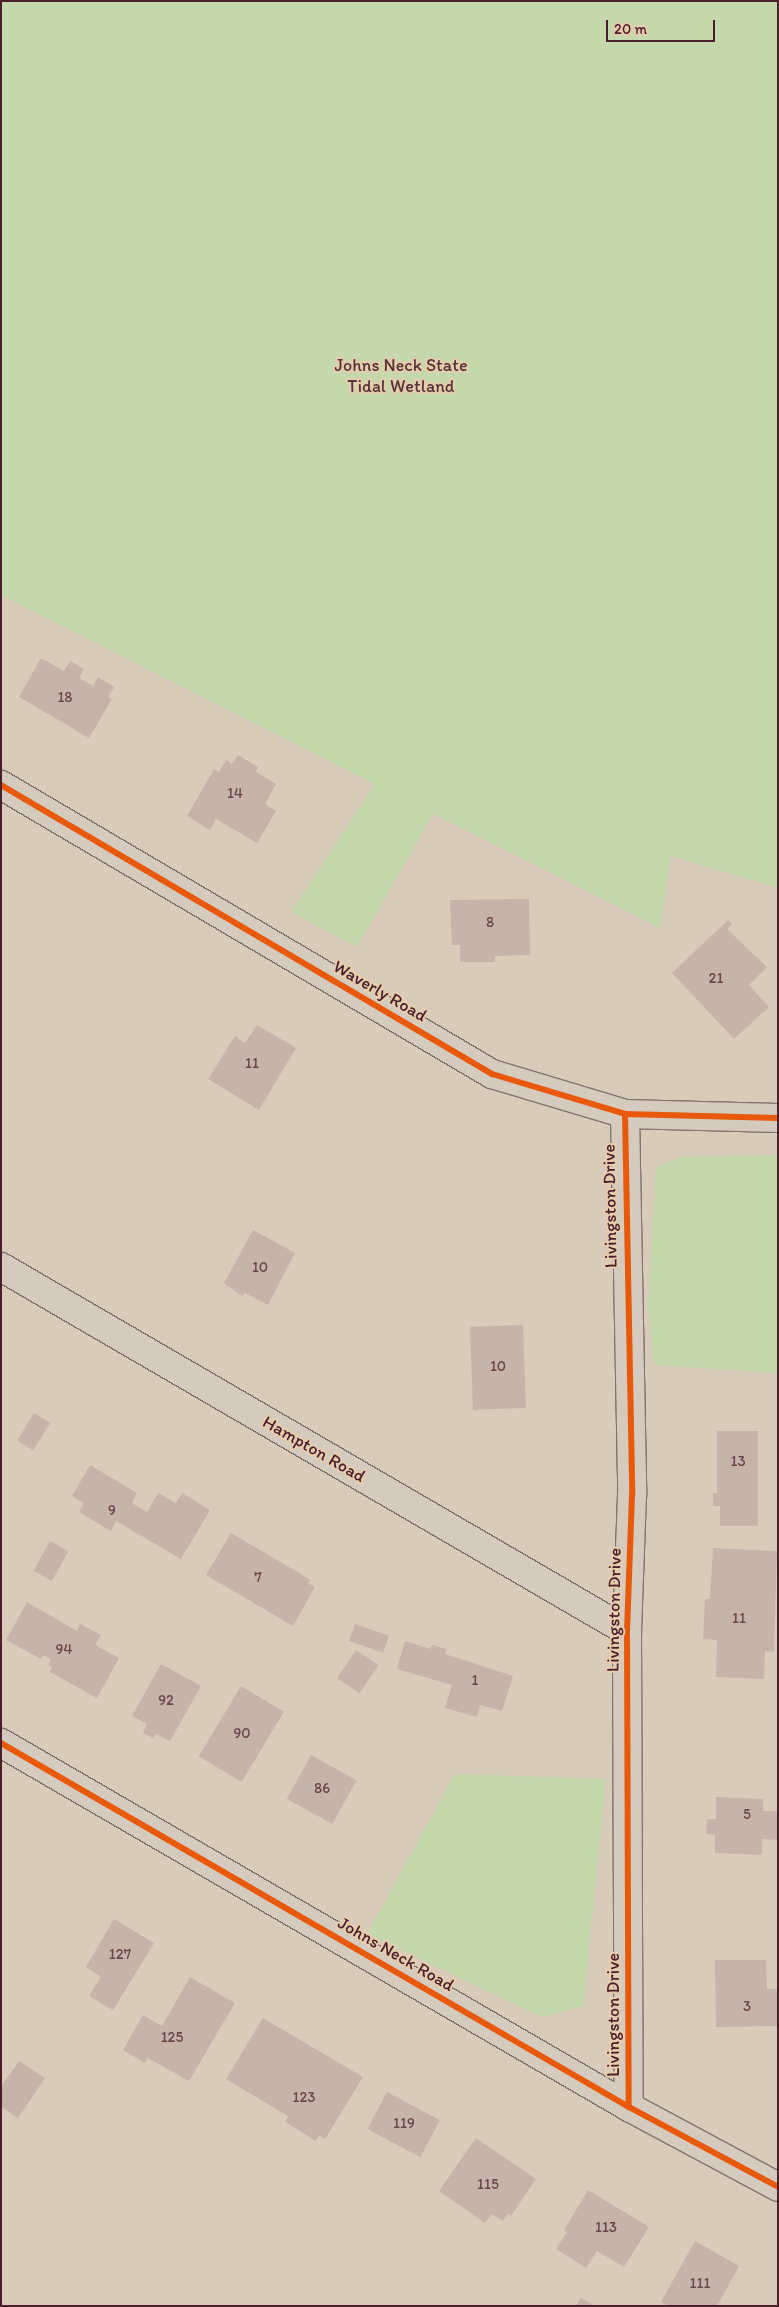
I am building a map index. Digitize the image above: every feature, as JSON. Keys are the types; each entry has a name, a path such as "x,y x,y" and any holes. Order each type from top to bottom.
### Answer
{"street":[{"name":"Waverly Road","path":"1,786 492,1074 624,1114 778,1118"},
{"name":"Livingston Drive","path":"624,1114 632,1495 627,1631 628,2107"},
{"name":"Hampton Road","path":"1,1266 627,1631"},
{"name":"Johns Neck Road","path":"1,1743 628,2107 778,2187"}],"green space":[{"name":"Johns Neck State Tidal Wetland","path":"1,1 778,1 778,888 671,856 660,928 433,814 357,947 291,912 375,784 1,595"},
{"path":"778,1155 778,1373 654,1365 648,1305 656,1168 681,1157"},
{"path":"455,1774 606,1779 583,2006 542,2017 367,1934"}],"building":[{"path":"41,658 64,671 70,661 84,669 79,678 93,686 98,677 114,687 108,697 112,699 89,738 19,697"},
{"path":"238,755 258,767 256,772 276,784 265,804 276,811 257,843 216,819 210,830 187,816 214,769 219,772 226,760 232,764"},
{"path":"529,899 530,955 495,956 495,962 460,962 460,945 452,945 450,900"},
{"path":"728,920 732,924 727,929 767,967 749,985 769,1007 734,1039 672,973"},
{"path":"257,1025 296,1048 259,1110 208,1079 235,1036 245,1043"},
{"path":"253,1230 295,1253 268,1305 245,1293 242,1296 224,1283"},
{"path":"523,1325 526,1408 473,1410 470,1327"},
{"path":"34,1413 50,1423 33,1450 17,1440"},
{"path":"717,1431 758,1431 758,1526 720,1526 720,1506 713,1506 713,1493 717,1493"},
{"path":"90,1465 137,1493 132,1503 147,1512 158,1493 176,1503 182,1493 210,1510 181,1559 116,1521 111,1531 79,1512 84,1503 72,1496"},
{"path":"231,1533 311,1580 308,1583 315,1587 293,1626 206,1575"},
{"path":"50,1541 68,1551 52,1581 34,1571"},
{"path":"713,1548 777,1551 774,1652 765,1651 764,1679 716,1677 717,1640 703,1639 705,1599 710,1599"},
{"path":"27,1602 77,1631 80,1624 101,1635 95,1645 119,1658 97,1698 50,1672 52,1667 48,1665 51,1660 44,1655 41,1659 6,1640"},
{"path":"355,1624 389,1636 383,1653 349,1641"},
{"path":"405,1641 431,1649 432,1645 446,1649 445,1654 513,1676 502,1711 480,1705 477,1717 445,1708 452,1685 397,1669"},
{"path":"356,1650 378,1665 359,1693 337,1678"},
{"path":"161,1664 201,1686 170,1741 156,1734 153,1738 143,1733 147,1724 132,1716"},
{"path":"241,1686 284,1712 242,1782 199,1756"},
{"path":"311,1755 356,1780 332,1824 287,1799"},
{"path":"716,1797 763,1799 763,1811 778,1811 778,1840 762,1839 762,1855 715,1853 715,1835 706,1834 707,1819 716,1819"},
{"path":"114,1919 154,1943 113,2010 89,1996 101,1977 86,1967"},
{"path":"715,1960 766,1960 767,1989 778,1989 778,2026 716,2027"},
{"path":"190,1977 235,2003 189,2081 148,2058 145,2063 123,2050 143,2015 162,2026"},
{"path":"263,2018 363,2077 325,2139 319,2135 316,2141 285,2122 288,2116 226,2079"},
{"path":"19,2061 45,2078 18,2118 1,2107 1,2087"},
{"path":"387,2092 440,2120 420,2157 367,2129"},
{"path":"476,2138 536,2179 511,2216 508,2213 503,2221 492,2214 485,2223 439,2191"},
{"path":"588,2190 649,2227 624,2267 597,2251 586,2268 556,2249 567,2232 564,2230"},
{"path":"695,2241 739,2266 717,2306 668,2306 661,2302"},
{"path":"581,2298 595,2306 576,2306"}],"cycle path":[{"path":"1,785 492,1074 625,1114 778,1118"},
{"path":"625,1114 632,1495 627,1631 629,2107"},
{"path":"1,1743 629,2107 778,2187"}]}
